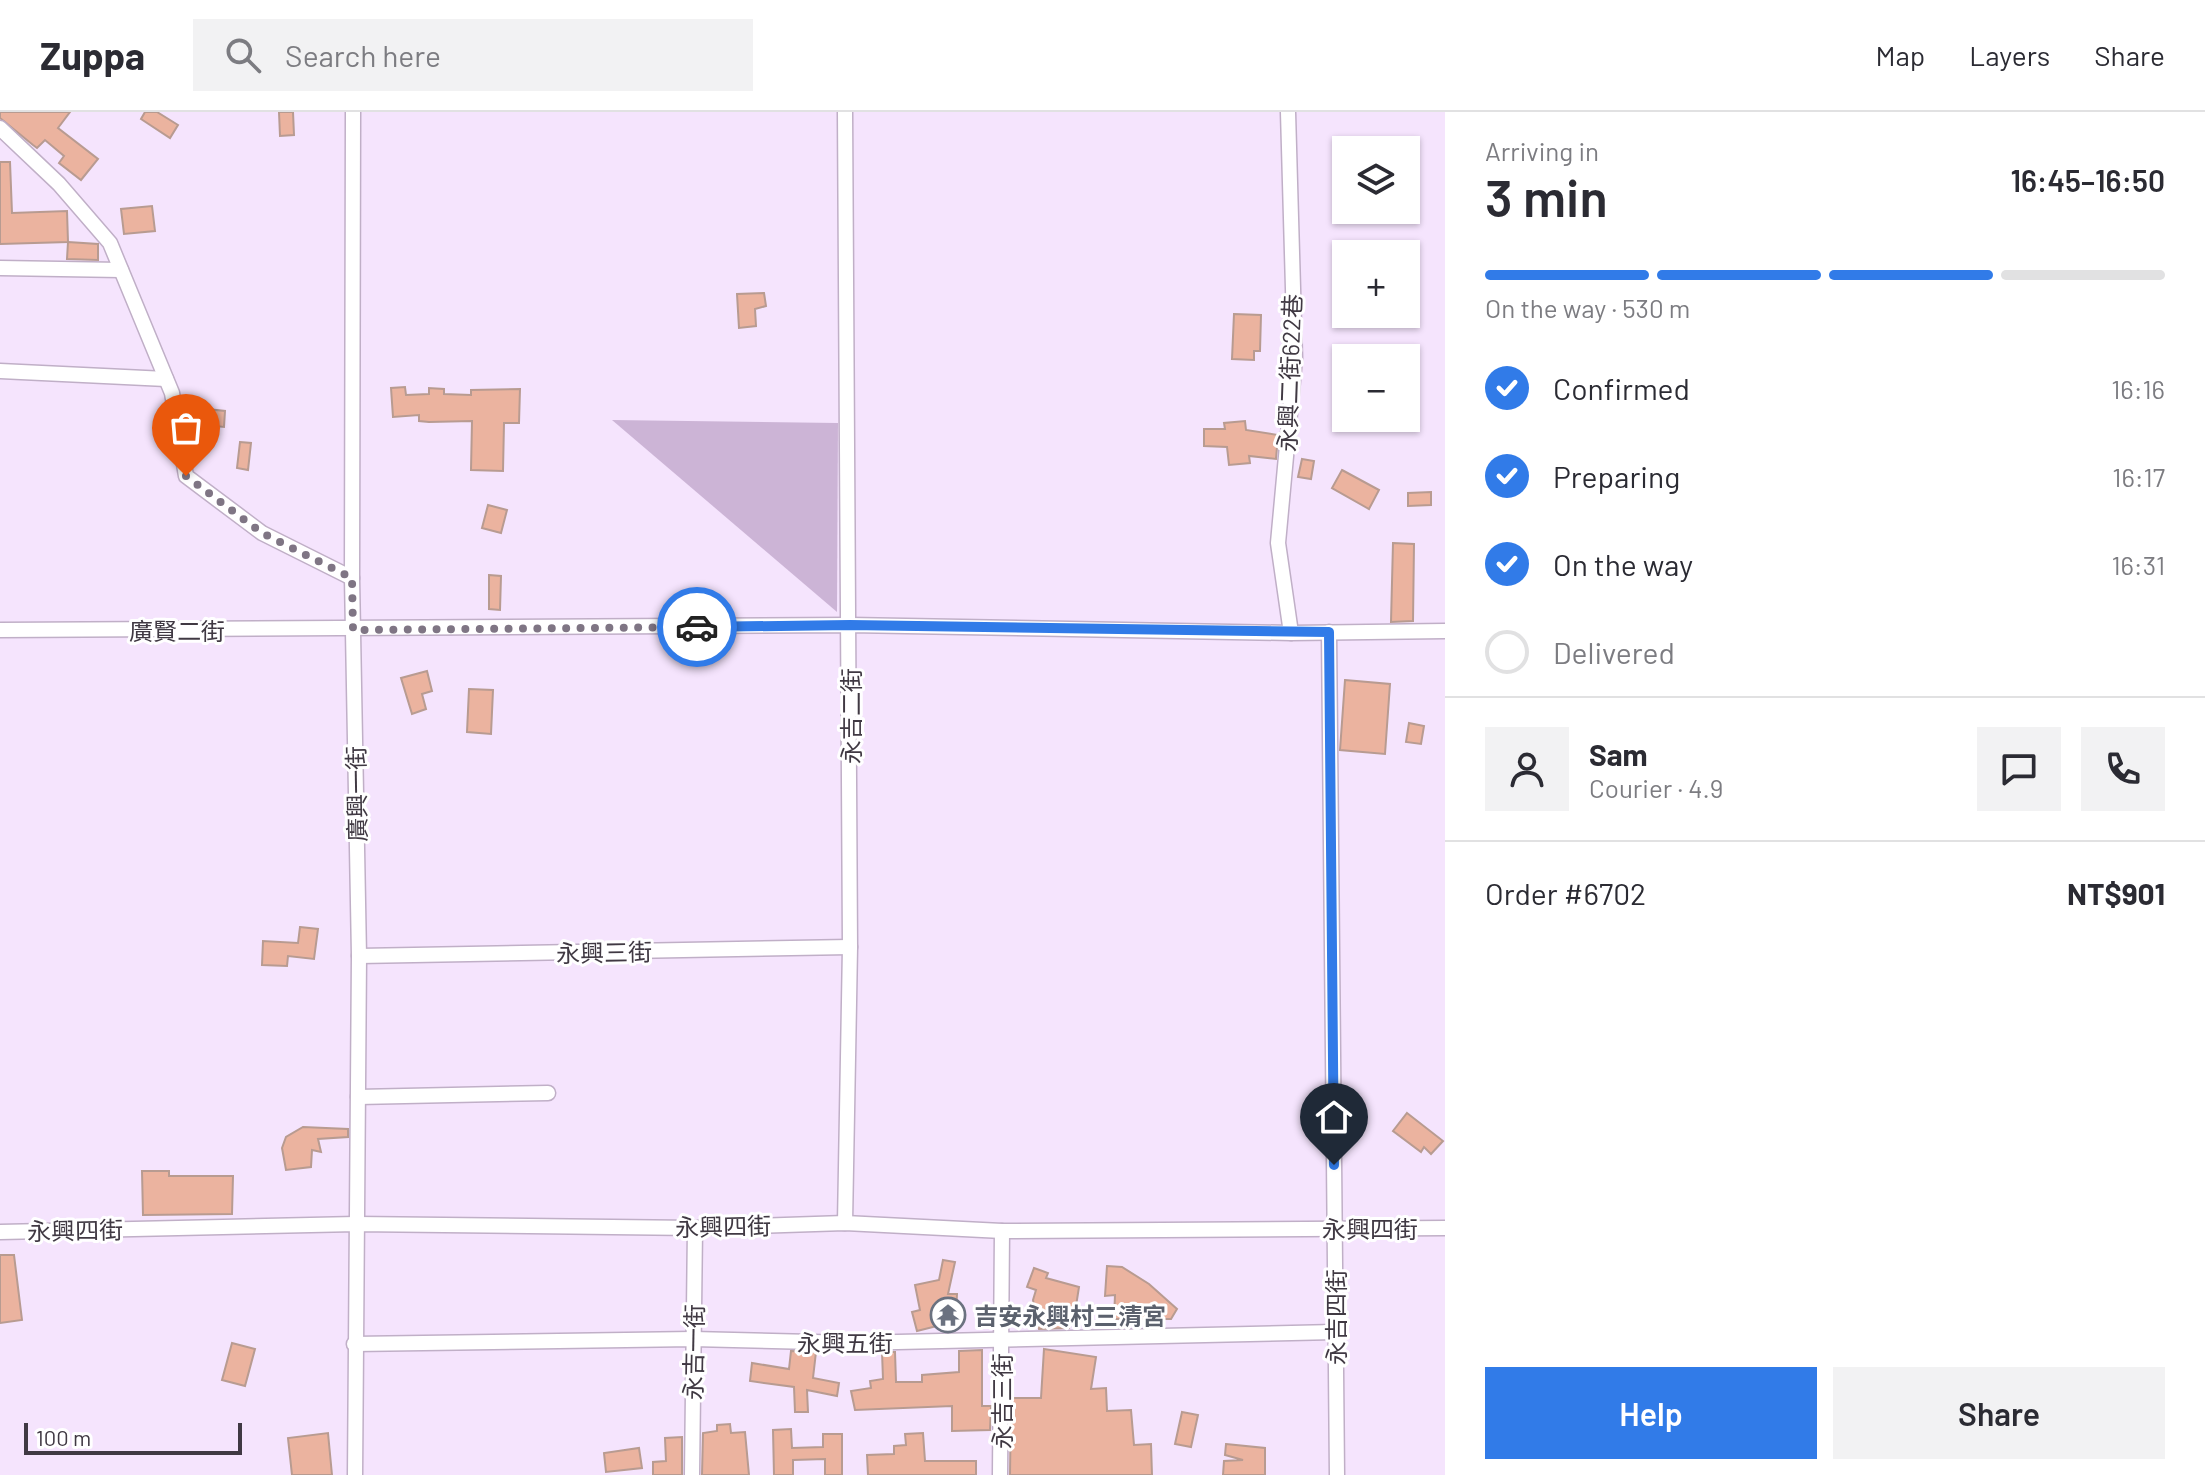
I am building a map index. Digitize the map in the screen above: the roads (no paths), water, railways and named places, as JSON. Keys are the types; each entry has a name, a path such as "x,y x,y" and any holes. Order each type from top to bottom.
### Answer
{"street":[{"name":"廣興一街","path":"353,112 352,578 359,956 355,1475"},
{"name":"永吉二街","path":"845,112 850,625 850,947 845,1223"},
{"name":"永興二街622巷","path":"1288,112 1295,359 1278,543 1291,633"},
{"path":"0,128 59,184 110,243 166,379 178,418 179,456 186,476 262,533 352,578"},
{"path":"0,282 0,268 121,270"},
{"path":"0,371 166,379"},
{"name":"廣賢二街","path":"0,630 850,625 1291,633 1445,631"},
{"name":"永吉四街","path":"1329,632 1337,1475"},
{"name":"永興三街","path":"359,956 850,947"},
{"path":"358,1097 548,1093"},
{"name":"永興四街","path":"0,1232 356,1224 695,1228 845,1223 1002,1231 1445,1228"},
{"name":"永吉一街","path":"692,1475 695,1228"},
{"name":"永吉三街","path":"1000,1475 1002,1231"},
{"name":"永興五街","path":"354,1344 693,1339 854,1343 1335,1332"}],"place":[{"name":"吉安永興村三清宮","path":"948,1315"}]}
